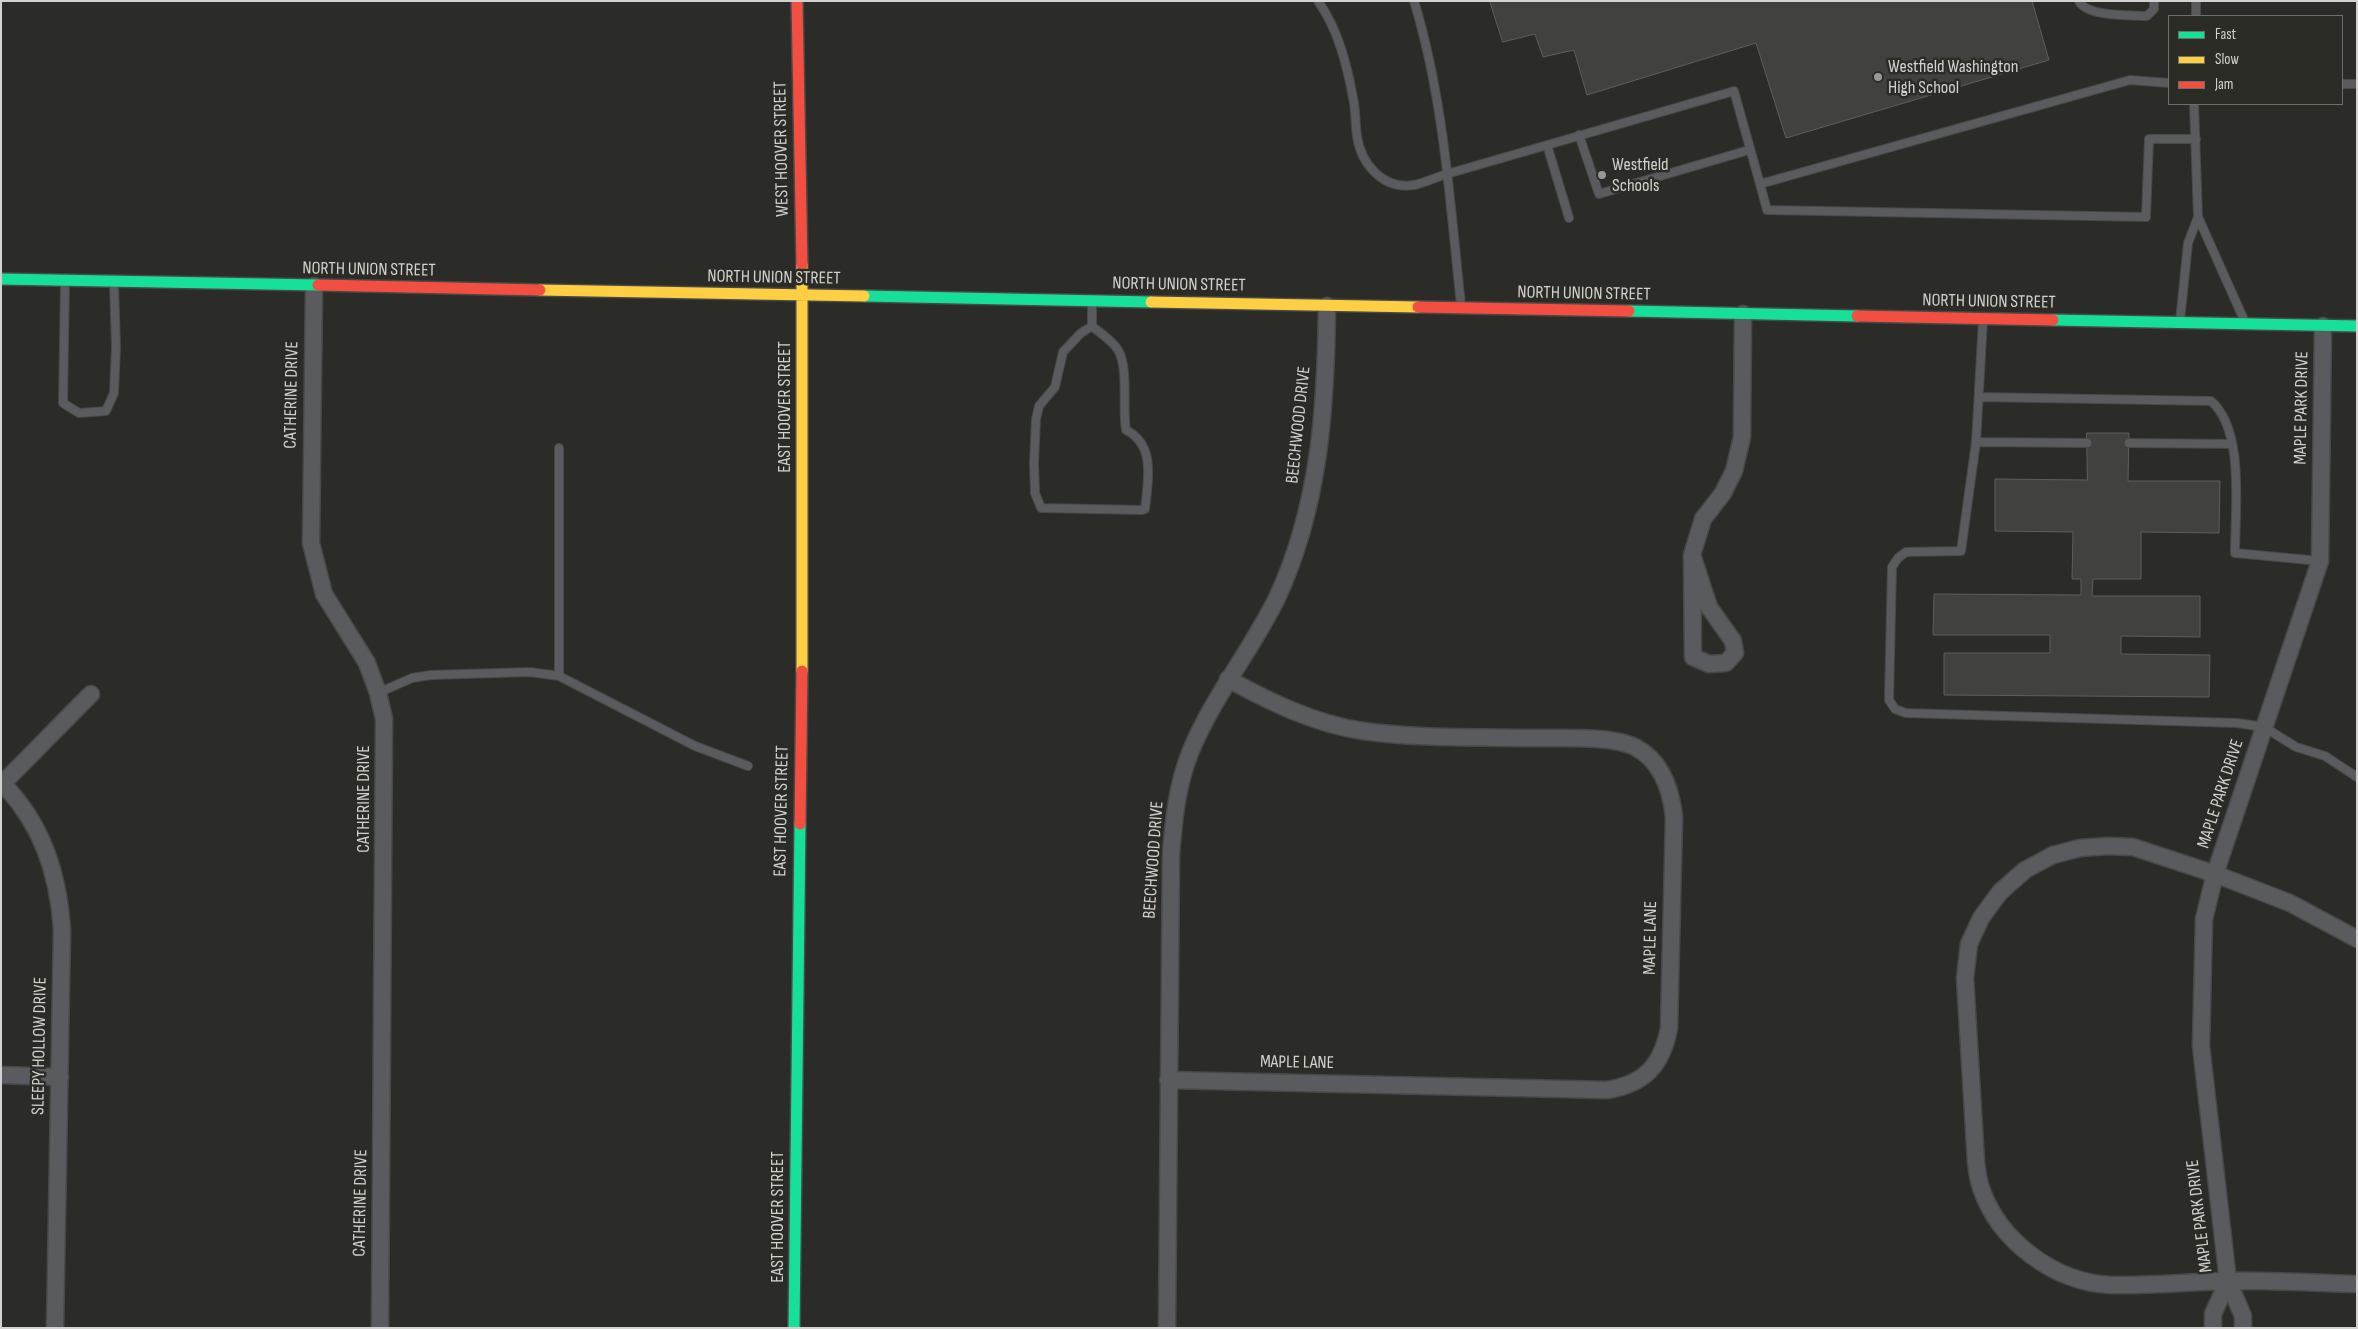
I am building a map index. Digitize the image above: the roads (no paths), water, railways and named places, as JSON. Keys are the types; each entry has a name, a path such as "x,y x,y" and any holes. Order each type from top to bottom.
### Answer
{"street":[{"name":"WEST HOOVER STREET","path":"797,1 803,296"},
{"name":"NORTH UNION STREET","path":"1,279 2180,324 2357,326"},
{"name":"CATHERINE DRIVE","path":"314,286 310,542 324,594 367,663 378,693 384,719 380,1328"},
{"name":"EAST HOOVER STREET","path":"794,1328 803,596 803,296"},
{"name":"BEECHWOOD DRIVE","path":"1167,1328 1171,853 1174,816 1190,752 1228,679 1276,599 1303,530 1321,444 1327,306"},
{"path":"1692,555 1709,606 1733,641 1735,653 1726,663 1709,664 1693,657 1692,555 1703,519 1723,493 1739,456 1742,437 1743,314"},
{"name":"MAPLE PARK DRIVE","path":"2243,1328 2243,1316 2228,1281 2201,1046 2204,919 2215,874 2320,562 2323,326"},
{"name":"MAPLE LANE","path":"1168,1080 1607,1090 1623,1087 1650,1071 1659,1060 1666,1044 1674,817 1672,797 1667,783 1649,757 1635,747 1602,740 1428,736 1362,730 1317,719 1270,702 1228,679"},
{"path":"2,782 91,694"},
{"name":"SLEEPY HOLLOW DRIVE","path":"2,782 30,816 54,871 62,929 55,1328"},
{"path":"2357,939 2290,902 2215,874 2133,847 2080,848 2053,855 2025,870 2000,892 1981,918 1969,944 1965,978 1976,1162 1981,1187 2003,1228 2037,1260 2060,1272 2084,1280 2109,1285 2228,1281 2357,1284"},
{"path":"1,1075 60,1076"},
{"name":"MAPLE PARK DRIVE","path":"2213,1328 2213,1314 2228,1281"}],"lane":[{"path":"1318,1 1333,26 1342,53 1354,99 1357,138 1364,161 1375,175 1391,183 1413,186 1447,174 1734,91 1767,210 2146,217 2149,140 2196,139"},
{"path":"1414,1 1424,35 1433,81 1447,174 1461,308"},
{"path":"2080,1 2088,10 2146,16 2154,9 2154,1"},
{"path":"2196,1 2196,15"},
{"path":"1760,184 2130,80 2168,82"},
{"path":"2343,84 2357,84"},
{"path":"2194,105 2198,218 2246,324"},
{"path":"1579,135 1598,194 1749,150"},
{"path":"1548,145 1568,218"},
{"path":"2180,324 2188,243 2198,218"},
{"path":"65,280 63,403 79,413 106,411 114,393 116,347 114,282"},
{"path":"1092,301 1092,326 1118,350 1123,365 1123,415 1126,430 1135,435 1144,446 1148,459 1145,509 1142,510 1041,508 1035,493 1036,419 1039,406 1055,387 1063,352 1081,333 1092,326"},
{"path":"1983,320 1976,442 1961,551 1906,552 1898,558 1892,567 1890,700 1895,709 1906,713 2237,723 2264,727 2296,747 2325,756 2357,777"},
{"path":"1979,397 2211,401 2220,408 2226,421 2232,444 2235,465 2235,553 2320,562"},
{"path":"1976,442 2087,443"},
{"path":"2129,443 2232,444"},
{"path":"559,448 559,676"},
{"path":"378,693 412,678 431,675 530,672 559,676 695,746 748,766"}],"place":[{"name":"Westfield Washington High School","path":"1878,77"},
{"name":"Westfield Schools","path":"1602,175"}]}
